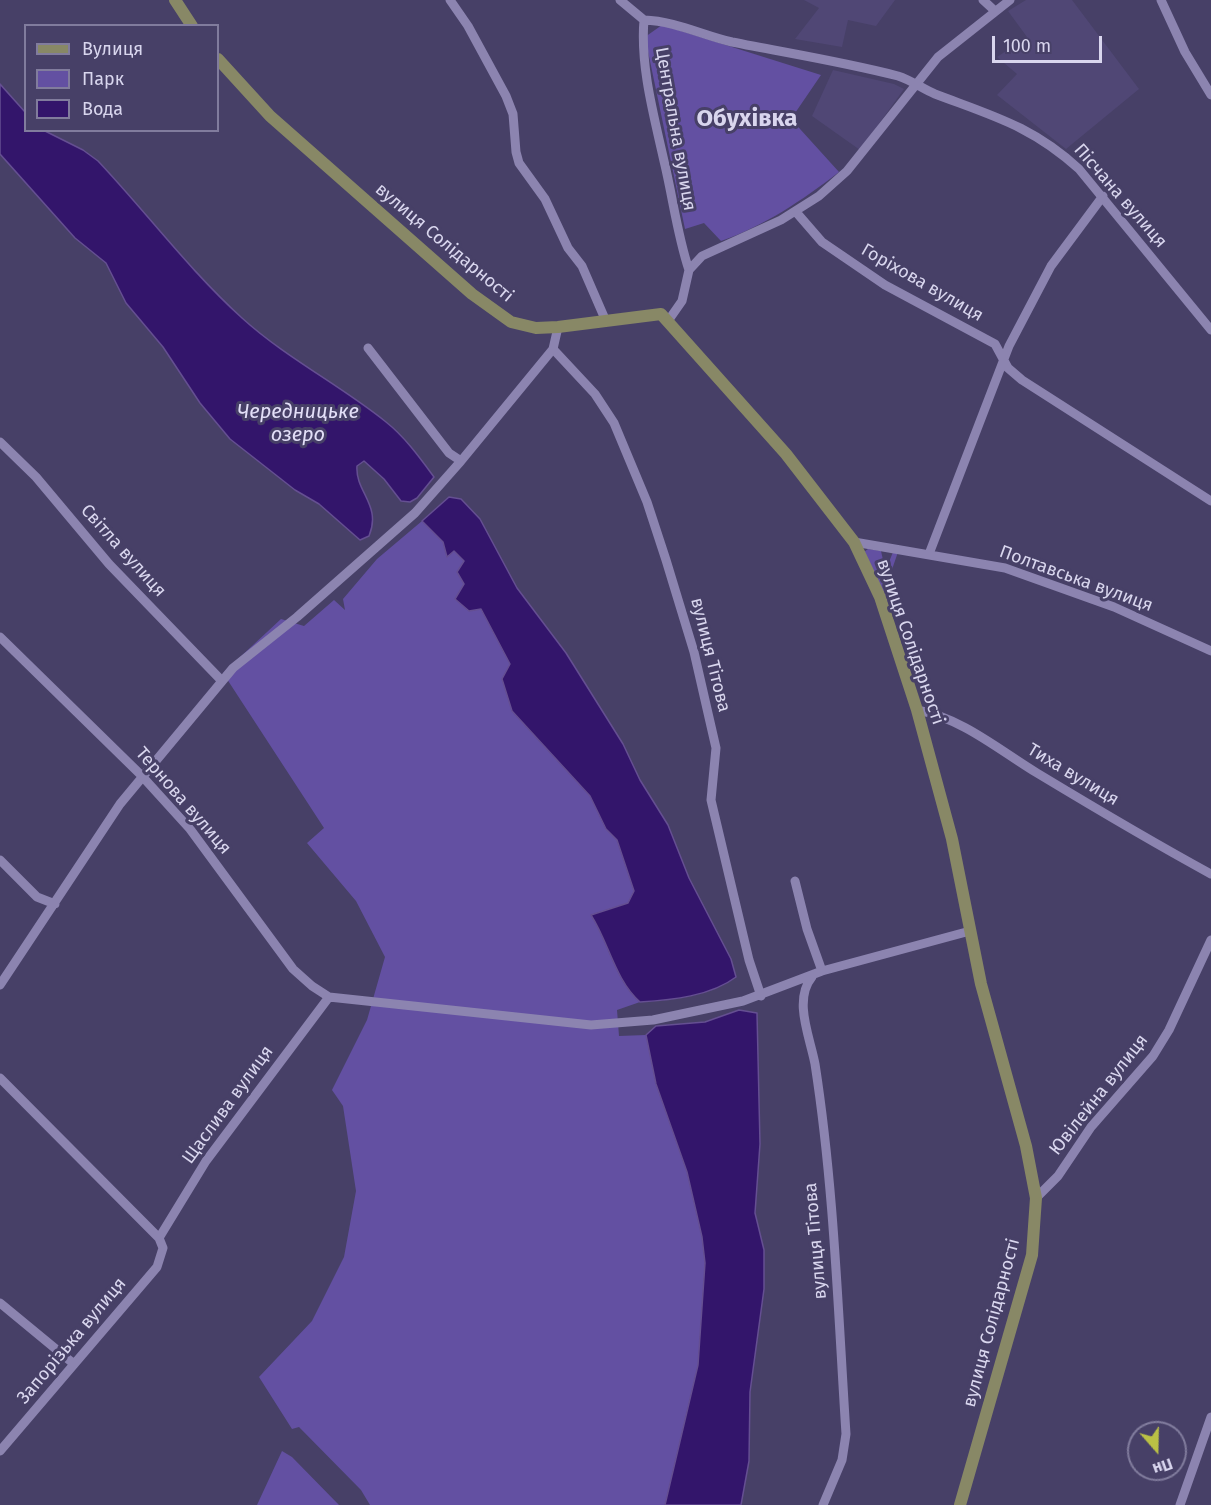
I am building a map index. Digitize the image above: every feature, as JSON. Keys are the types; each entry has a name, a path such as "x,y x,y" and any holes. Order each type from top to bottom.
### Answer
{"main road":[{"path":"175,0 191,24"},
{"name":"вулиця Солідарності","path":"219,60 270,116 494,312 524,325 558,327 605,319 661,314 786,454 854,542 880,597 917,710 952,839 995,1040 1026,1146 1036,1198 1032,1254 960,1505"}],"street":[{"path":"450,0 468,26 506,96 513,114 519,163 545,199 568,248 582,266 605,319"},
{"path":"620,0 644,20"},
{"path":"983,0 994,11"},
{"path":"688,270 702,256 796,212 819,196 847,171 938,57 1010,0"},
{"path":"1161,0 1185,52 1211,95"},
{"name":"Центральна вулиця","path":"668,321 682,301 688,270 677,232 649,81 642,41 644,20 662,21 726,40 900,77 915,85"},
{"name":"Пісчана вулиця","path":"915,85 1024,128 1058,150 1103,196 1211,330"},
{"path":"929,554 1004,359 1051,266 1103,196"},
{"name":"Горіхова вулиця","path":"796,212 822,242 885,285 996,344 1008,368 1022,380 1211,501"},
{"path":"0,985 16,957 141,775 187,726 222,681 246,657 297,617 415,513 553,349 558,327"},
{"path":"368,348 449,453 461,461"},
{"name":"вулиця Тітова","path":"553,349 595,394 614,423 647,502 666,560 694,652 716,748 711,800 749,960 761,996"},
{"name":"Світла вулиця","path":"0,442 36,477 109,564 222,681"},
{"name":"Полтавська вулиця","path":"854,542 1005,568 1114,607 1211,651"},
{"name":"Тернова вулиця","path":"0,637 141,775 190,830 293,969 329,997"},
{"name":"Тиха вулиця","path":"917,710 947,718 1110,817 1211,874"},
{"path":"0,860 37,897 54,904"},
{"path":"795,881 818,973"},
{"path":"329,997 591,1025 652,1020 761,996 818,973 970,931"},
{"name":"Ювілейна вулиця","path":"1036,1198 1058,1176 1091,1127 1153,1056 1169,1030 1211,940"},
{"name":"вулиця Тітова","path":"818,973 804,987 803,1003 815,1065 826,1164 846,1434 842,1460 823,1505"},
{"name":"Щаслива вулиця","path":"159,1238 206,1161 329,997"},
{"path":"0,1078 159,1238"},
{"name":"Запорізька вулиця","path":"0,1451 157,1267 163,1248 159,1238"},
{"path":"0,1303 74,1364"},
{"path":"1180,1505 1211,1417"}],"shaded area":[{"path":"804,0 895,0 876,26 848,20 842,47 795,39 819,8"},
{"path":"1026,0 1072,0 1139,89 1066,149 997,95 1017,74 997,57 1027,37 1008,11"},
{"path":"833,70 894,84 904,89 860,150 812,116"}],"green space":[{"path":"662,25 821,75 791,119 839,172 783,211 753,228 721,241 704,223 685,229 645,37"},
{"path":"422,521 443,542 447,557 454,551 464,561 481,608 510,664 512,711 590,796 606,829 617,840 634,891 628,903 591,915 624,983 640,1002 617,1010 619,1036 646,1035 656,1084 687,1172 702,1237 705,1263 698,1365 665,1505 370,1505 361,1490 299,1427 292,1429 259,1377 312,1321 344,1257 356,1191 343,1106 332,1090 367,1020 385,957 356,901 307,843 324,828 223,673 281,619 304,626 334,600 345,610 343,599 377,559"},
{"path":"868,549 881,551 883,560 889,562 893,552 898,552 887,584 891,608 887,608 864,552"},
{"path":"282,1451 292,1457 339,1505 257,1505"}],"water":[{"name":"Чередницьке озеро","path":"0,84 24,111 24,132 47,132 83,150 98,161 204,281 242,318 277,346 386,422 400,434 434,477 417,498 410,502 401,501 384,479 364,461 357,466 357,475 372,516 369,536 360,540 319,504 295,490 230,439 200,403 163,347 126,303 106,263 75,238 0,154"},
{"path":"449,497 461,499 480,519 517,588 566,653 623,744 640,780 668,825 689,878 731,959 736,977 726,983 691,996 640,1002 624,983 591,915 628,903 634,891 617,840 606,829 590,796 512,711 502,679 510,664 481,609 469,611 455,599 464,584 457,572 464,561 454,551 447,557 443,542 422,521"},
{"path":"739,1010 757,1013 760,1144 755,1213 764,1250 764,1289 750,1392 749,1461 741,1505 665,1505 698,1365 705,1263 702,1237 687,1172 656,1084 646,1035 656,1026 705,1022"}],"district":[{"name":"Обухівка","path":"747,119"}]}
